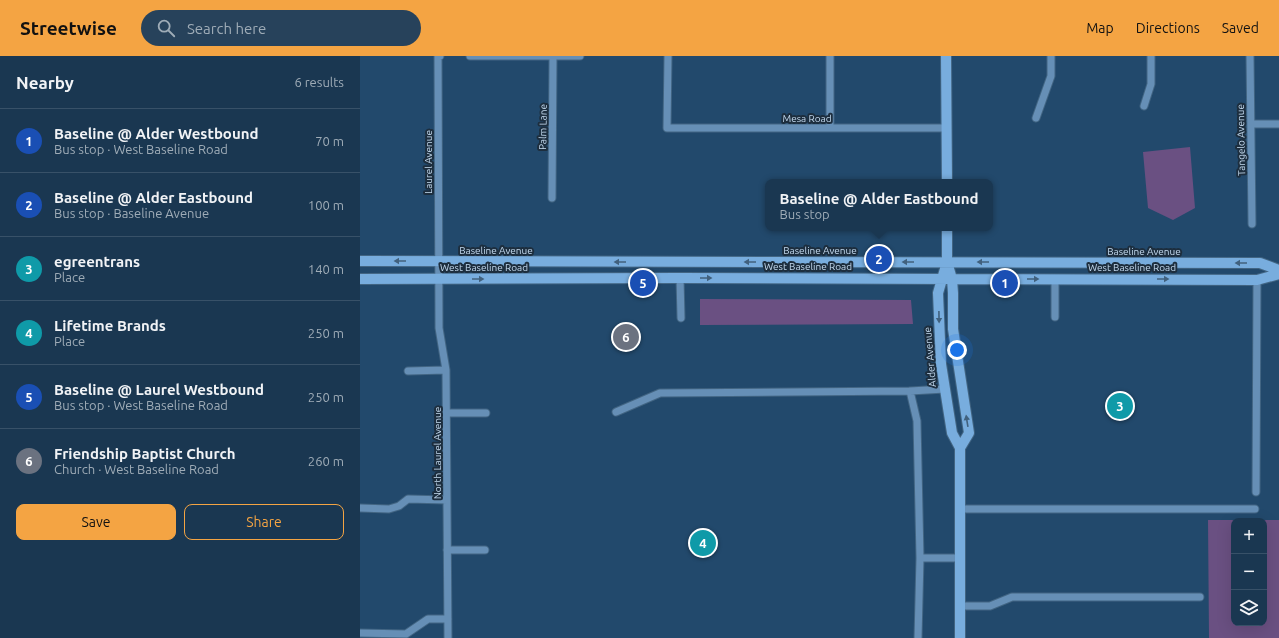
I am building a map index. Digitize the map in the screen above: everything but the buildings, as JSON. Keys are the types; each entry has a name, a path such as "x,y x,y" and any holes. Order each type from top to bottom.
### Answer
{"main road":[{"path":"946,56 947,179"},
{"name":"Alder Avenue","path":"947,231 947,279 969,433 960,448"},
{"name":"Baseline Avenue","path":"360,261 439,265 948,262 1260,263 1279,270"},
{"name":"West Baseline Road","path":"360,279 680,278 1257,280 1279,274"},
{"name":"Alder Avenue","path":"947,279 938,293 939,326 944,389 952,433 960,448 960,638"}],"street":[{"name":"Laurel Avenue","path":"439,56 439,265"},
{"path":"470,56 580,56"},
{"name":"Palm Lane","path":"552,198 553,56"},
{"name":"Mesa Road","path":"668,56 667,128 946,128"},
{"path":"830,56 830,128"},
{"path":"1036,118 1051,76 1051,56"},
{"path":"1144,106 1151,84 1151,56"},
{"name":"Tangelo Avenue","path":"1250,56 1252,224"},
{"path":"1251,124 1279,124"},
{"name":"North Laurel Avenue","path":"439,265 439,328 446,370 448,638"},
{"path":"680,278 681,318"},
{"path":"1055,279 1055,317"},
{"path":"1256,492 1257,280"},
{"path":"408,371 446,370"},
{"path":"616,412 660,393 910,391 944,389"},
{"path":"910,391 917,421 920,558 918,638"},
{"path":"447,413 486,413"},
{"path":"360,508 389,509 399,506 408,499 447,500"},
{"path":"960,509 1255,509"},
{"path":"447,550 485,550"},
{"path":"920,558 960,558"},
{"path":"960,606 990,606 1012,597 1200,597"},
{"path":"360,633 406,634 428,619 448,619"}],"shaded area":[{"path":"1190,147 1195,208 1173,220 1148,208 1143,152"},
{"path":"700,299 911,300 913,324 700,325"},
{"path":"1208,520 1231,520 1231,626 1267,626 1267,520 1279,520 1279,638 1209,638"}],"place":[{"name":"Baseline @ Alder Eastbound","path":"879,259"},
{"name":"Baseline @ Laurel Westbound","path":"643,283"},
{"name":"Baseline @ Alder Westbound","path":"1005,283"},
{"name":"Friendship Baptist Church","path":"626,337"},
{"name":"egreentrans","path":"1120,406"},
{"name":"Lifetime Brands","path":"703,543"}]}
